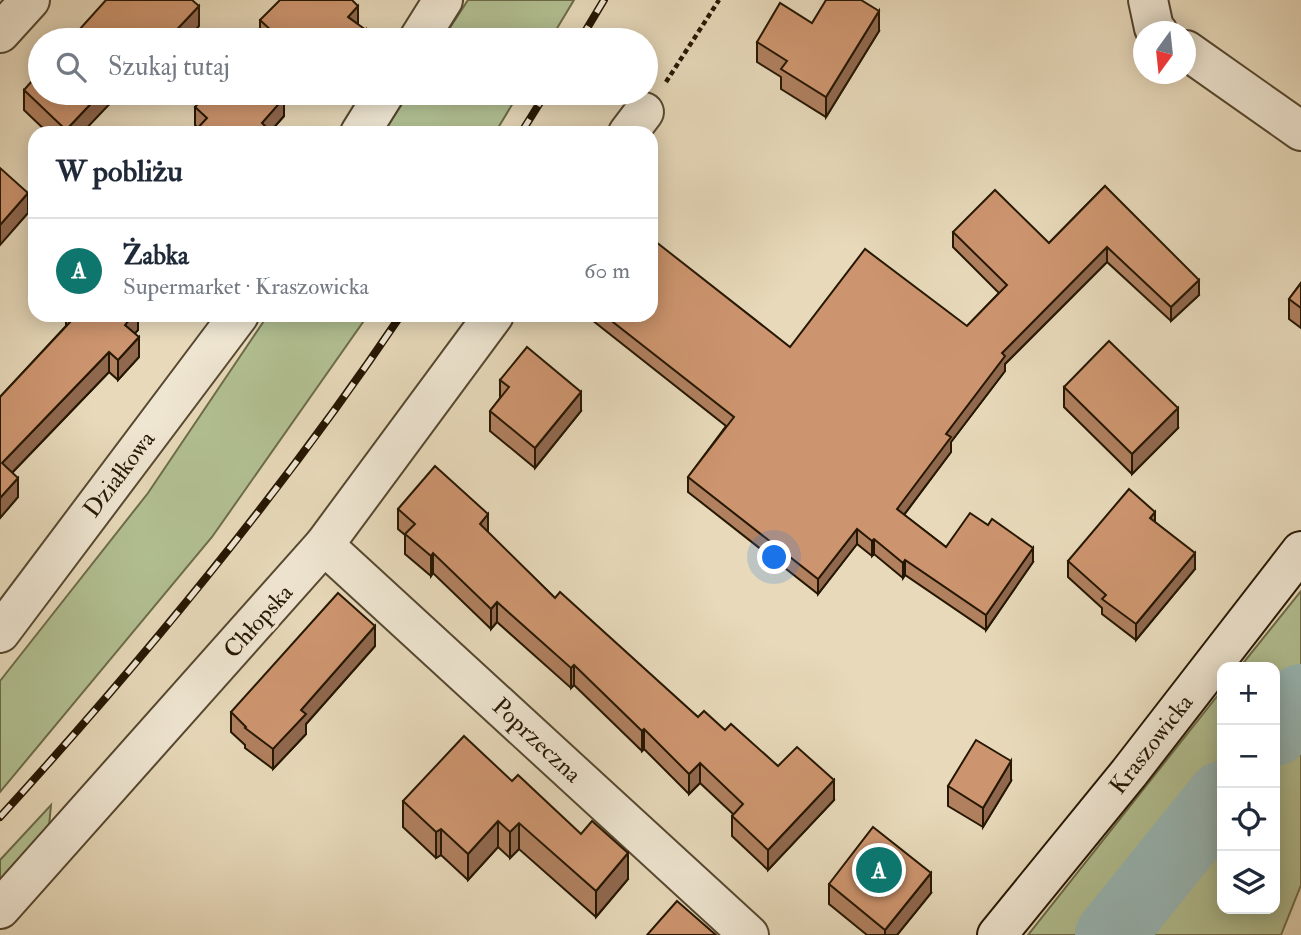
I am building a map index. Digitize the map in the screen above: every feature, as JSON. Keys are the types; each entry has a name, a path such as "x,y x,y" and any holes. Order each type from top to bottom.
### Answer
{"street":[{"path":"0,33 30,0"},
{"path":"426,28 443,0"},
{"path":"1148,0 1152,21"},
{"path":"1196,58 1301,131"},
{"path":"364,126 378,105"},
{"name":"Działkowa","path":"0,633 234,322"},
{"name":"Chłopska","path":"0,909 324,545 489,322"},
{"name":"Poprzeczna","path":"324,545 749,935"},
{"name":"Kraszowicka","path":"998,935 1104,805 1301,551"}],"path":[{"path":"658,93 679,65 719,0"},
{"path":"636,122 649,105"}],"green space":[{"path":"468,0 574,0 557,28 450,28"},
{"path":"401,105 512,105 499,126 388,126"},
{"path":"263,322 363,322 212,537 0,792 0,681 148,493"},
{"path":"1301,591 1301,885 1281,935 1028,935 1217,696 1217,914 1280,914 1280,662 1244,662"},
{"path":"51,805 49,826 0,880 0,860"}],"building":[{"path":"106,0 192,0 199,6 178,28 81,28"},
{"path":"280,0 352,0 358,6 348,17 363,28 269,28 260,20"},
{"path":"826,0 861,0 879,11 826,97 781,69 787,61 757,42 780,3 812,23"},
{"path":"40,105 90,105 70,126 62,126"},
{"path":"278,105 262,123 265,126 200,126 207,118 195,107"},
{"path":"0,168 28,193 0,225"},
{"path":"1105,186 1199,280 1171,307 1107,247 1002,353 1005,356 946,434 951,437 897,509 946,547 970,513 988,525 992,519 1033,548 986,615 905,560 903,563 857,529 818,579 688,477 734,417 613,322 658,322 658,243 790,347 865,249 967,326 1007,285 953,232 995,190 1049,243"},
{"path":"1301,283 1301,308 1289,299"},
{"path":"70,322 127,322 125,325 139,337 118,360 109,352 2,463 18,478 0,498 0,397"},
{"path":"1109,341 1178,408 1132,454 1064,387"},
{"path":"527,347 581,392 535,448 490,411 509,387 500,380"},
{"path":"435,466 488,514 480,524 555,598 560,592 698,717 704,711 725,730 731,724 778,766 797,747 834,780 768,850 732,816 743,804 700,763 689,774 574,665 571,668 497,602 491,609 433,553 431,556 405,534 415,524 398,509"},
{"path":"1129,489 1155,512 1150,518 1195,553 1136,624 1102,599 1106,595 1068,561"},
{"path":"338,593 375,626 301,710 306,714 273,749 245,728 231,712"},
{"path":"464,736 512,781 518,775 581,834 592,821 628,853 596,891 519,823 510,832 498,821 468,854 441,829 436,832 403,801"},
{"path":"976,740 1011,761 983,808 948,786"},
{"path":"873,827 931,873 885,930 829,884"},
{"path":"677,901 716,935 647,935"}],"waterway":[{"path":"1280,725 1301,699"},
{"path":"1110,935 1217,802"}],"railway":[{"path":"587,28 604,0"},
{"path":"525,126 538,105"},
{"path":"0,817 107,697 210,574 308,446 396,322"}],"place":[{"name":"Żabka","path":"879,870"}]}
